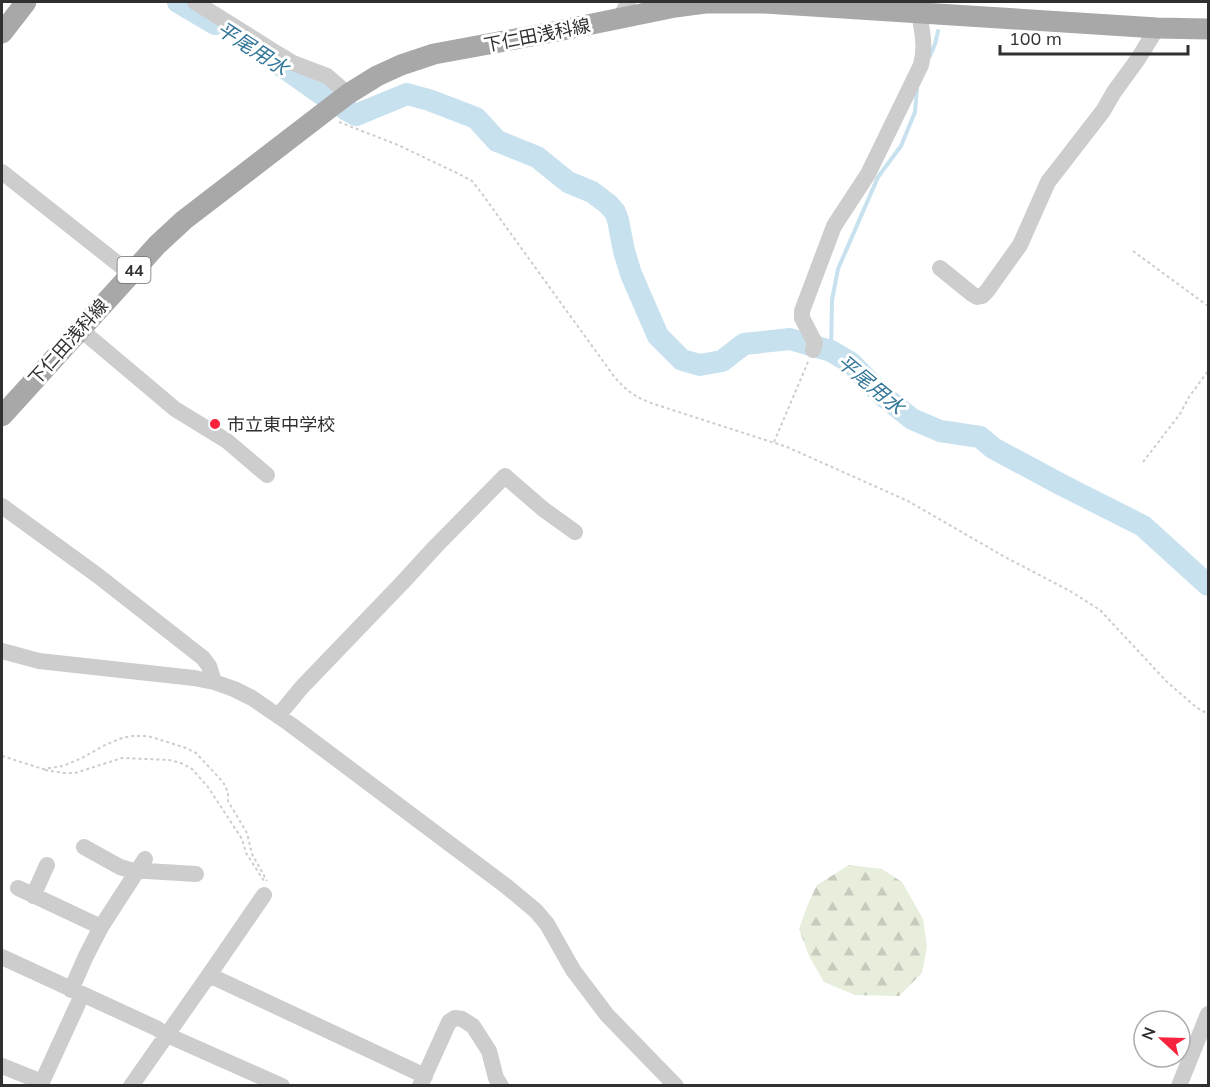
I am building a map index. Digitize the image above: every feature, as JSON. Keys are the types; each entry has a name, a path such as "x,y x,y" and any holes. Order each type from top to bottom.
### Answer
{"main road":[{"path":"2,33 26,2"},
{"name":"下仁田浅科線","path":"2,416 157,245 184,220 348,94 377,76 434,54 553,32 624,9 730,2 921,7 1157,28 1209,29"}],"street":[{"path":"195,2 293,63 327,76 348,94"},
{"path":"814,346 802,318 802,311 834,226 868,174 921,65 924,56 921,7"},
{"path":"940,268 972,294 982,297 1020,244 1048,182 1102,111 1157,28"},
{"path":"2,172 131,274"},
{"path":"80,328 175,409 227,441 267,475"},
{"path":"278,716 302,687 505,476 574,532"},
{"path":"2,506 98,575 203,658 209,666 214,682"},
{"path":"2,651 39,661 167,674 214,682 252,698 506,886 536,911 547,924 573,970 607,1014 676,1086"},
{"path":"84,847 120,867 141,865 168,872 196,874"},
{"path":"2,1066 42,1082 77,993 86,956 101,927 141,865"},
{"path":"33,896 47,866"},
{"path":"18,888 101,927"},
{"path":"131,1086 264,895"},
{"path":"2,957 167,1035 282,1086"},
{"path":"209,975 422,1081 449,1022 454,1018 462,1019 473,1026 489,1051 496,1078 501,1086"},
{"path":"1179,1086 1209,1014"}],"path":[{"path":"319,117 346,124 398,145 472,181 613,375 628,392 639,399 774,442 908,501 1003,556 1086,600 1100,610 1177,691 1209,714"},
{"path":"1133,251 1209,306"},
{"path":"774,442 814,346"},
{"path":"1143,462 1209,371"},
{"path":"43,769 63,766 105,745 132,736 156,738 196,753 223,782 228,792 228,801 247,833 252,854 267,880 268,888 264,895"},
{"path":"2,756 34,767 64,773 75,773 122,758 170,760 181,763 192,769 208,787 242,839 246,853 266,884 264,895"}],"green space":[{"path":"849,865 882,869 902,882 923,919 927,946 922,973 899,996 855,995 824,982 809,956 799,929 808,904 817,885"}],"waterway":[{"name":"平尾用水","path":"178,2 215,24"},
{"path":"930,56 938,31"},
{"name":"平尾用水","path":"259,50 327,98"},
{"path":"831,351 832,300 838,269 878,177 901,146 915,112 917,88"},
{"name":"平尾用水","path":"345,109 356,115 407,94 429,100 476,118 497,141 537,157 568,182 592,192 615,212 631,274 658,336 682,360 700,365 722,361 744,344 790,339 831,351 851,363 882,395 912,419 940,431 980,437 993,448 1143,526 1208,585"}],"place":[{"name":"市立東中学校","path":"215,424"}]}
